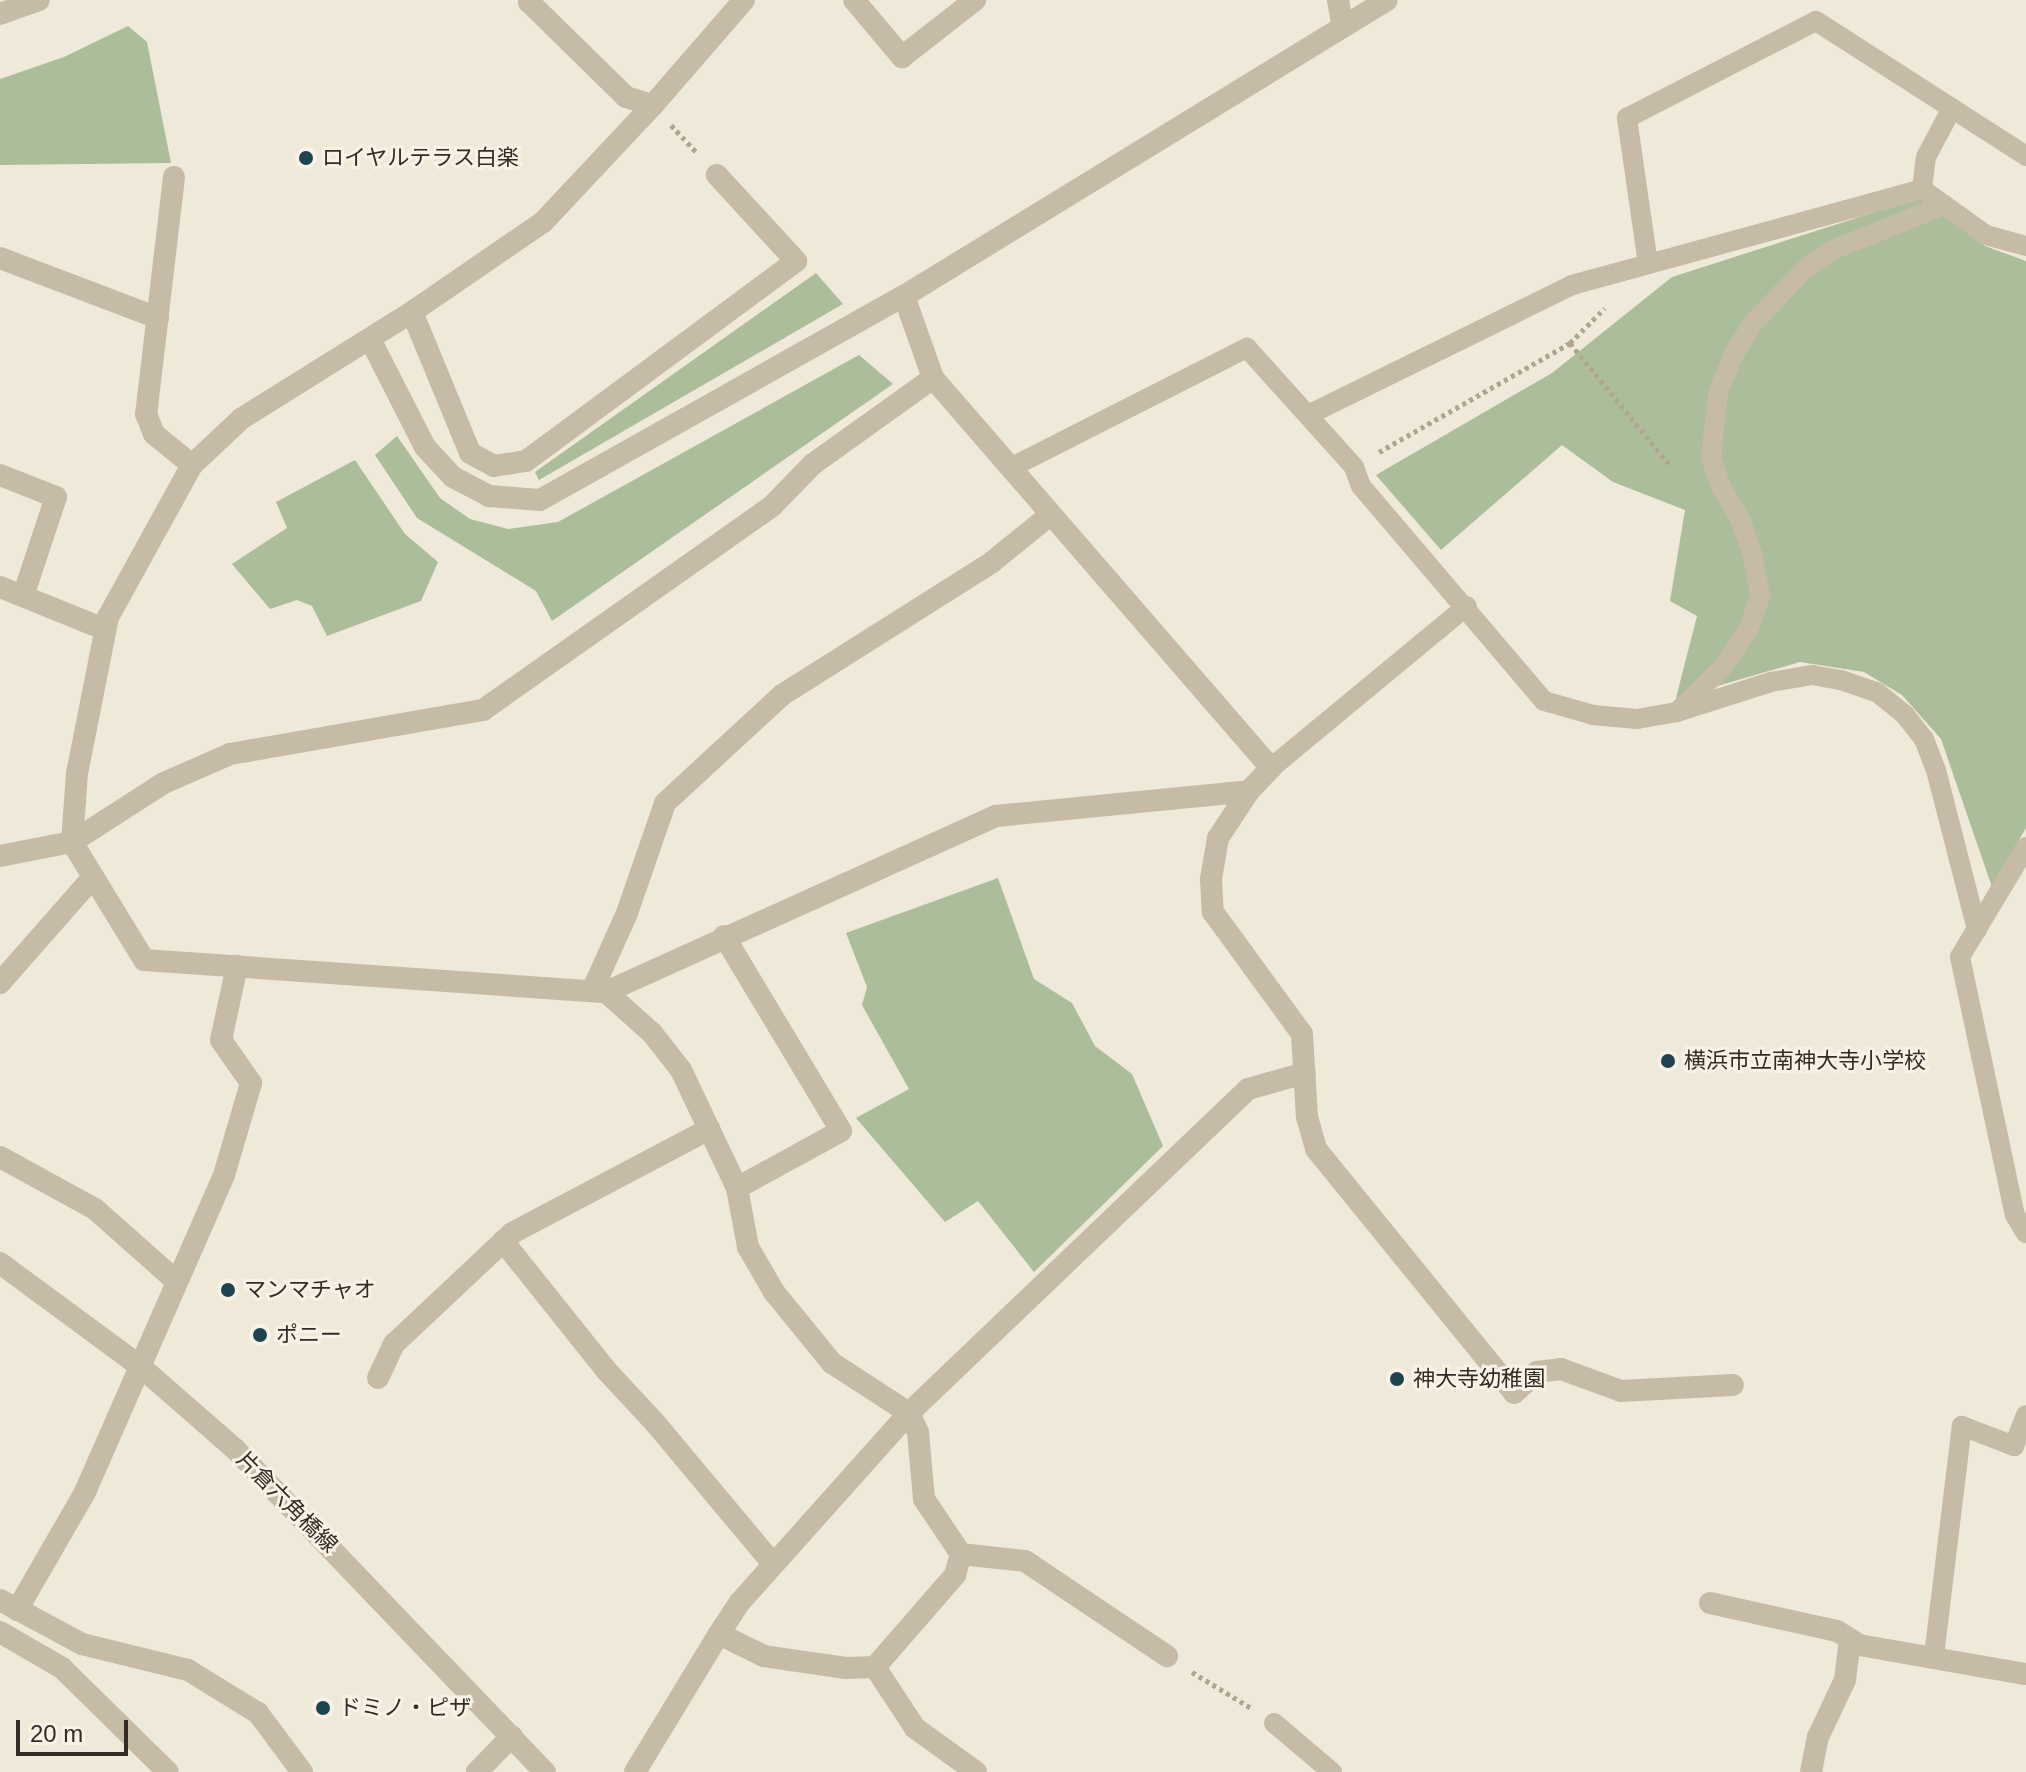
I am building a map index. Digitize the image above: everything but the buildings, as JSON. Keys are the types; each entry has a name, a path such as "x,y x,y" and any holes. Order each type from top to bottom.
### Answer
{"street":[{"path":"0,14 39,0"},
{"path":"531,0 529,2 626,97 653,105"},
{"path":"744,0 653,105 543,222 412,312 241,419 192,465 104,629 77,773 72,842 144,960 599,992 996,816 1249,791"},
{"path":"854,0 902,57 975,0"},
{"path":"1338,0 1343,27"},
{"path":"370,339 425,447 453,477 489,496 540,500 904,296 1387,0"},
{"path":"412,312 470,453 494,466 526,461 796,261 717,175"},
{"path":"174,177 146,414 154,434 192,465"},
{"path":"0,258 158,318"},
{"path":"904,296 933,378 1271,768 1249,791 1218,838 1211,879 1213,912 1302,1034 1307,1117 1316,1149 1514,1393 1537,1372 1561,1369 1621,1391 1733,1385"},
{"path":"0,856 72,842 164,783 230,754 483,710 772,506 813,464 933,378"},
{"path":"0,475 56,497 23,596"},
{"path":"599,992 665,803 782,695 992,562 1050,515"},
{"path":"0,587 104,629"},
{"path":"0,983 93,877"},
{"path":"724,936 841,1131 737,1188"},
{"path":"237,966 221,1040 251,1083 224,1175 175,1280 141,1367 85,1492 9,1605 82,1644 188,1670 258,1713 302,1772"},
{"path":"599,992 652,1033 681,1070 737,1188 748,1247 774,1292 801,1329 832,1363 909,1413 918,1432 924,1499 961,1554 1025,1561 1167,1656"},
{"path":"635,1772 740,1602 909,1413 1248,1089 1305,1073"},
{"path":"378,1378 394,1344 503,1241 709,1129"},
{"path":"0,1157 95,1209 175,1280"},
{"path":"503,1241 606,1370 656,1424 773,1564"},
{"name":"片倉六角橋線","path":"0,1263 141,1367 235,1449 545,1772"},
{"path":"719,1634 764,1656 846,1668 875,1667 955,1575 961,1554"},
{"path":"1710,1603 1837,1631 1859,1645 2026,1674"},
{"path":"0,1632 62,1668 168,1772"},
{"path":"1811,1772 1818,1737 1845,1680 1850,1639"},
{"path":"875,1667 915,1728 976,1772"},
{"path":"477,1772 512,1736"}],"lane":[{"path":"1648,264 1627,118 1816,21 2026,156"},
{"path":"1922,189 1926,157 1952,108"},
{"path":"1922,189 1986,235 2026,246"},
{"path":"1308,415 1572,285 1922,189"},
{"path":"1677,712 1722,668 1749,628 1760,596 1749,544 1711,458 1718,392 1735,352 1754,322 1804,270 1830,251 1944,205"},
{"path":"1010,468 1247,348 1354,467 1361,486 1467,606 1544,701 1593,715 1637,719 1677,712 1771,682 1812,675 1841,680 1878,693 1905,715 1924,739 1936,770 1977,930"},
{"path":"1271,768 1467,606"},
{"path":"2026,847 1960,957 2015,1215 2026,1233"},
{"path":"1934,1656 1962,1426 2014,1446 2026,1415"},
{"path":"1274,1723 1332,1772"}],"path":[{"path":"653,105 717,175"},
{"path":"1354,467 1570,343 1648,264"},
{"path":"1570,343 1671,467"},
{"path":"1167,1656 1274,1723"}],"green space":[{"path":"128,26 147,42 171,163 0,165 0,79 64,57"},
{"path":"1919,198 1985,246 2026,261 2026,828 1992,887 1941,739 1902,695 1864,672 1800,662 1676,698 1697,616 1670,601 1685,510 1613,482 1562,445 1441,550 1376,475 1552,373 1672,277"},
{"path":"816,273 843,304 539,480 535,472"},
{"path":"859,355 893,384 552,621 536,591 417,518 375,455 397,436 440,498 470,519 508,529 558,522"},
{"path":"355,460 405,534 438,562 421,601 327,636 312,606 297,600 270,609 232,564 287,528 276,502"},
{"path":"998,878 1034,979 1072,1003 1095,1046 1132,1074 1163,1146 1034,1272 978,1201 945,1222 856,1118 909,1089 862,1005 867,987 846,933"}],"place":[{"name":"ロイヤルテラス白楽","path":"306,158"},
{"name":"横浜市立南神大寺小学校","path":"1668,1061"},
{"name":"マンマチャオ","path":"228,1290"},
{"name":"ポニー","path":"260,1335"},
{"name":"神大寺幼稚園","path":"1397,1379"},
{"name":"ドミノ・ピザ","path":"323,1708"}]}
